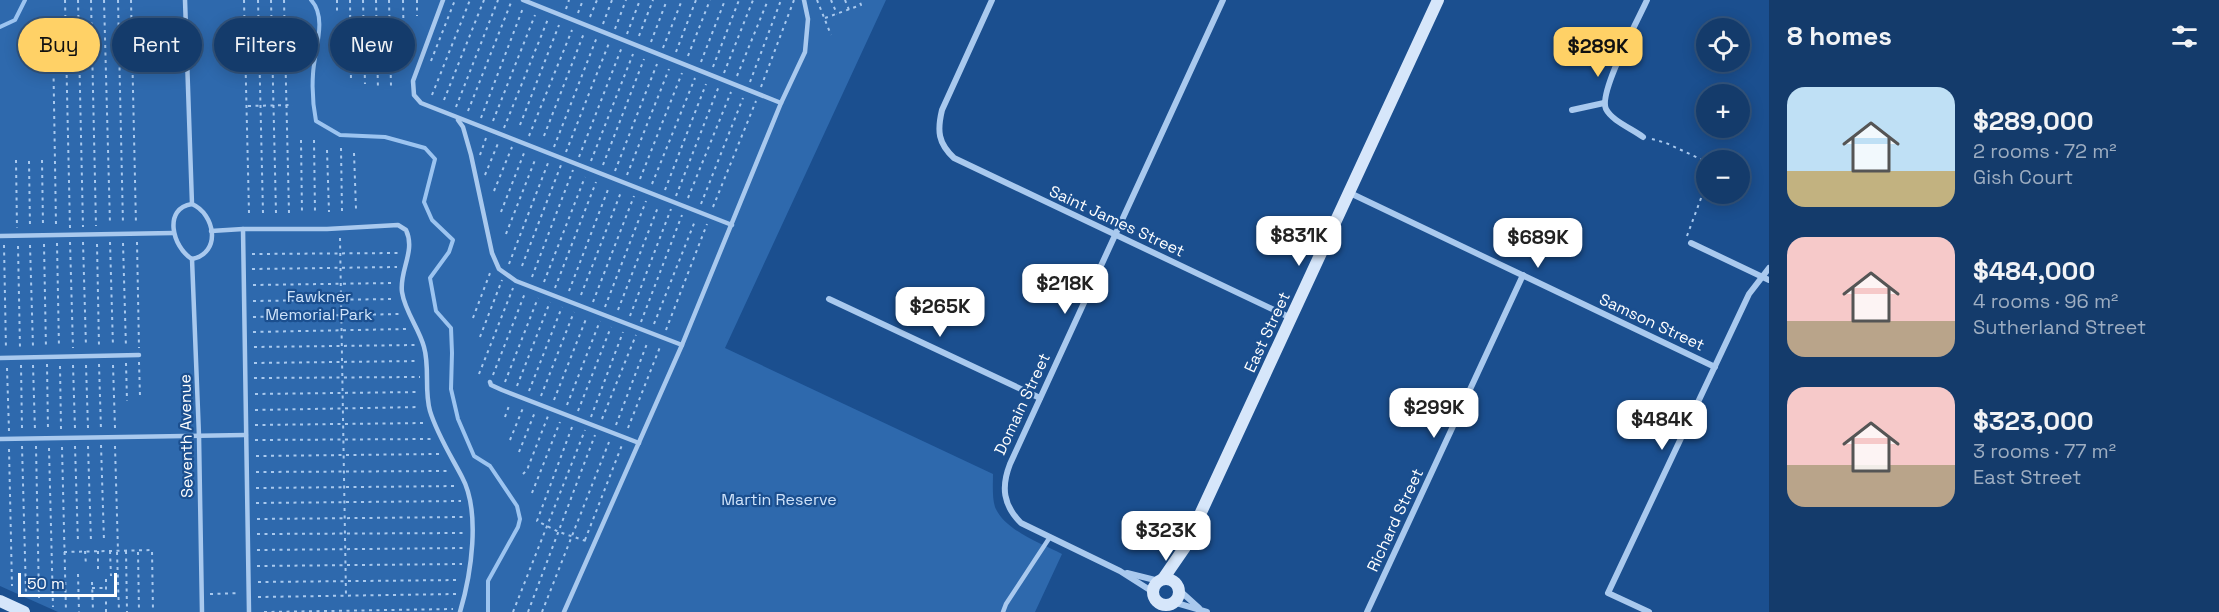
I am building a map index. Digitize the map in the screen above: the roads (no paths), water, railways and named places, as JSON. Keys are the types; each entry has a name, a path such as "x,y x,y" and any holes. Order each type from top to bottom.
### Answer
{"street":[{"name":"Saint James Street","path":"992,0 942,110 938,124 939,138 954,158 1292,318"},
{"name":"Domain Street","path":"1153,595 1120,571 1029,528 1015,517 1009,509 1004,492 1005,476 1223,0"},
{"name":"East Street","path":"1161,580 1185,547 1438,0"},
{"path":"1643,137 1609,113 1604,103 1608,86 1647,0"},
{"path":"1572,110 1604,103"},
{"name":"Samson Street","path":"1350,193 1715,366"},
{"path":"1691,243 1769,280"},
{"path":"1648,612 1608,593 1749,294 1769,268"},
{"name":"Richard Street","path":"1367,612 1523,275"},
{"path":"829,299 1040,398"},
{"name":"East Street","path":"1178,586 1185,547"},
{"name":"Domain Street","path":"1120,571 1161,580"},
{"path":"1151,612 1154,585 1161,580 1171,580 1199,608 1207,612"},
{"path":"1167,606 1178,596 1178,586"},
{"path":"1153,595 1160,603 1167,606 1199,608"},
{"path":"0,601 21,612"}],"lane":[{"path":"185,0 192,204"},
{"path":"443,0 412,85 414,94 421,103 732,225"},
{"path":"564,612 682,345 781,103 805,52 808,19 804,0"},
{"path":"524,1 781,103"},
{"path":"457,118 465,133 495,261 499,269 516,281 682,345"},
{"path":"192,204 200,208 207,216 212,235 207,250 202,256 192,259 178,247 173,233 177,213 186,205 192,204"},
{"path":"211,231 402,226 406,230 409,236 409,253 402,283 404,299 424,345 429,407 466,486 470,501 472,532 470,564 461,610"},
{"path":"243,229 249,612"},
{"path":"2,236 173,233"},
{"name":"Seventh Avenue","path":"192,259 200,436 201,612"},
{"path":"0,358 139,355"},
{"path":"490,382 491,385 526,400 639,443"},
{"path":"0,439 62,440 200,436 247,438"},
{"path":"1004,612 1006,604 1050,537"}],"waterway":[{"path":"0,27 15,20 25,0"},
{"path":"311,0 319,16 313,80 316,121 340,135 385,137 425,148 435,159 424,202 432,220 453,240 449,252 430,278 436,311 451,328 451,389 458,419 474,456 490,466 517,506 520,519 518,527 488,581 488,612"}],"park label":[{"name":"Fawkner Memorial Park","path":"319,305"},
{"name":"Martin Reserve","path":"779,499"}]}
